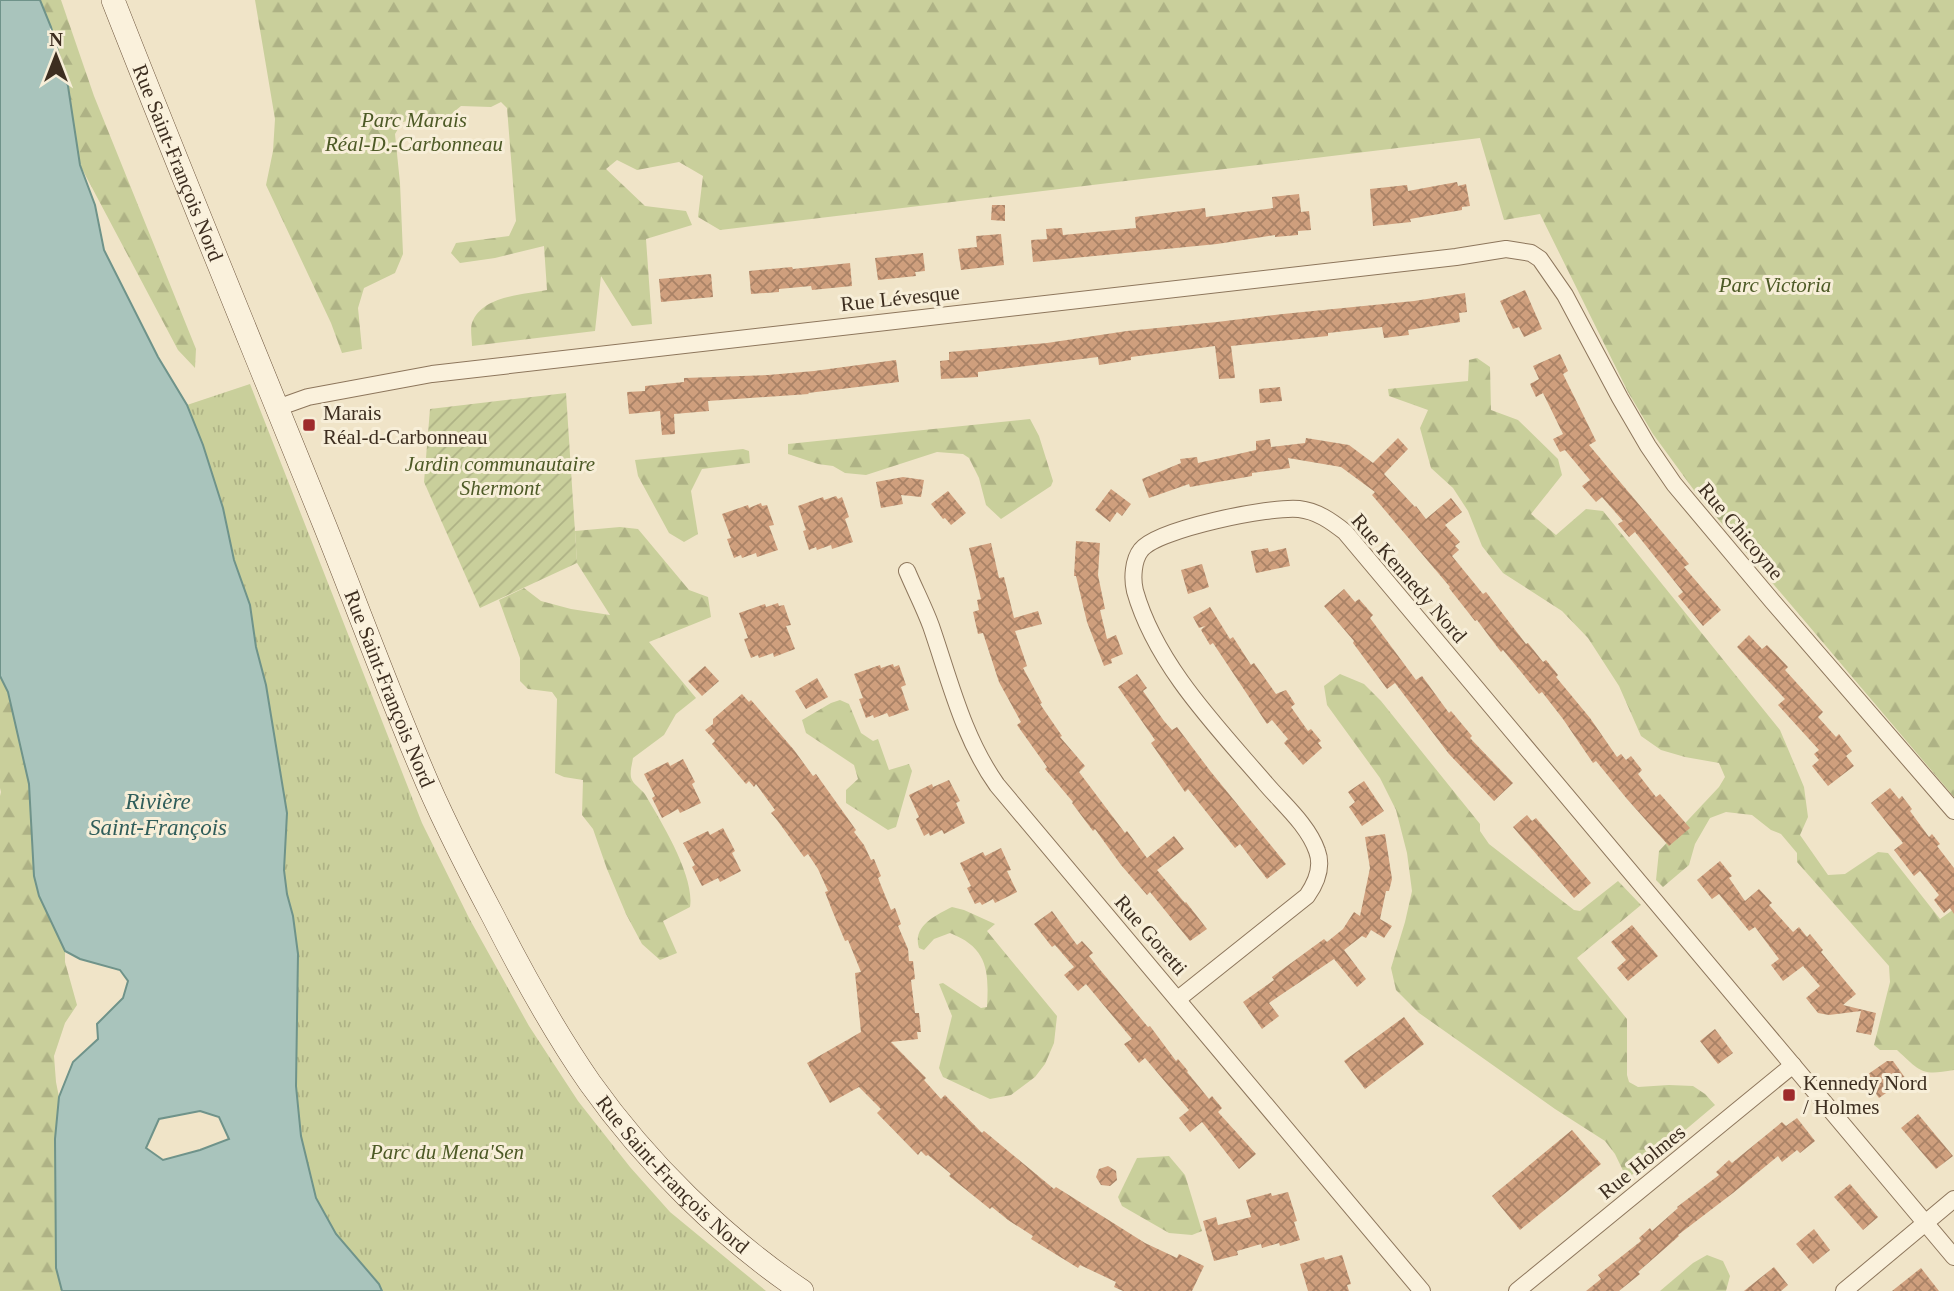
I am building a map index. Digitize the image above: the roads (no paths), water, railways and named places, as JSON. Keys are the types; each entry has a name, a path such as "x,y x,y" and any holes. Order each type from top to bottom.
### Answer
{"street":[{"name":"Rue Saint-François Nord","path":"113,0 438,807 464,862 540,1003 590,1083 632,1136 688,1197 758,1259 802,1291"},
{"name":"Rue Lévesque","path":"277,408 308,397 445,372 1456,257 1506,249 1531,253"},
{"name":"Rue Chicoyne","path":"1531,253 1540,258 1565,295 1620,398 1674,484 1954,811"},
{"name":"Rue Kennedy Nord","path":"1178,999 1307,896 1318,871 1319,854 1304,828 1172,668 1156,641 1135,589 1133,574 1136,560 1142,549 1172,533 1242,514 1300,509 1316,512 1345,532 1954,1257"},
{"name":"Rue Goretti","path":"907,571 931,626 965,727 983,765 997,785 1422,1291"},
{"name":"Rue Holmes","path":"1517,1291 1793,1065"},
{"path":"1844,1291 1954,1199"}],"water":[{"name":"Rivière Saint-François","path":"0,0 40,0 51,27 68,86 80,165 95,205 104,250 158,357 187,405 223,508 234,560 250,605 287,813 284,870 298,954 296,1086 301,1136 316,1198 336,1234 382,1291 62,1291 56,1268 55,1139 59,1097 73,1062 98,1039 97,1024 123,998 128,981 120,970 80,959 65,951 39,896 34,876 29,784 8,692 0,676","holes":["200,1111 219,1117 229,1139 163,1160 146,1148 159,1119"]}],"place":[{"name":"Marais Réal-d-Carbonneau","path":"309,425"},
{"name":"Kennedy Nord / Holmes","path":"1789,1095"}],"park label":[{"name":"Parc Marais Réal-D.-Carbonneau","path":"414,132"},
{"name":"Parc Victoria","path":"1775,285"},
{"name":"Jardin communautaire Shermont","path":"500,476"},
{"name":"Parc du Mena'Sen","path":"447,1152"}]}
